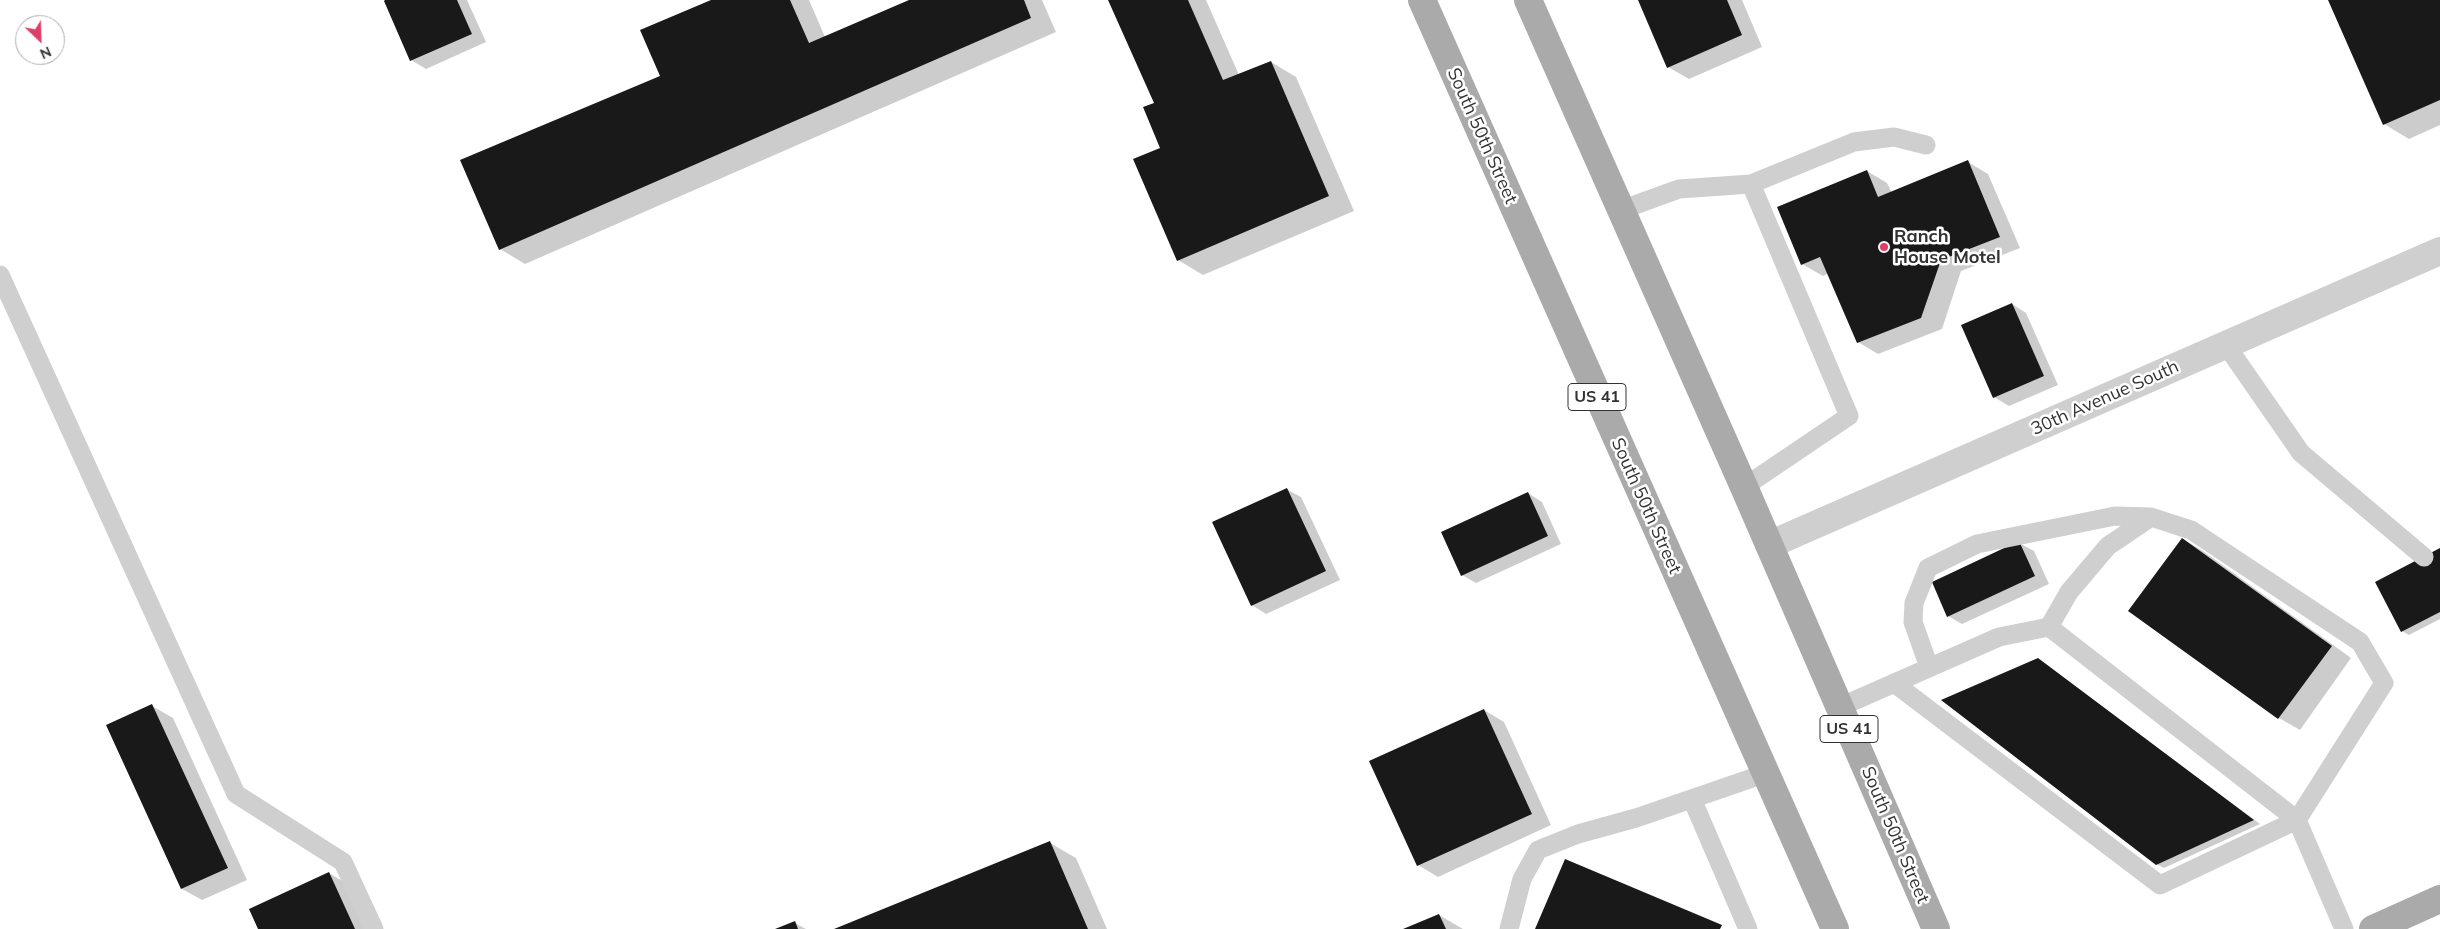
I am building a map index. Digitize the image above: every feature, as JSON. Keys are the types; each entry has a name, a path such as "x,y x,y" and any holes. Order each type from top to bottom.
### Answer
{"main road":[{"name":"South 50th Street","path":"1422,0 1764,774 1835,929"},
{"name":"South 50th Street","path":"1528,0 1744,487 1936,929"},
{"path":"2373,929 2440,899"}],"street":[{"name":"30th Avenue South","path":"1769,546 2440,251"}],"lane":[{"path":"1621,210 1679,189 1751,184 1854,142 1894,137 1926,145"},
{"path":"1744,487 1849,416 1751,184"},
{"path":"0,275 236,794 343,862 374,929"},
{"path":"2226,345 2301,453 2424,557"},
{"path":"1894,683 2160,885 2297,820 2384,683 2360,642 2191,530 2151,516 2115,516 1977,544 1928,568 1914,603 1913,622 1929,668"},
{"path":"2049,627 2069,592 2108,546 2151,516"},
{"path":"1840,707 1999,636 2049,627 2297,820 2344,929"},
{"path":"1509,929 1522,879 1538,850 1578,834 1636,818 1764,774"},
{"path":"1692,799 1748,929"}],"building":[{"path":"385,0 457,0 472,34 410,61"},
{"path":"711,0 790,0 809,43 909,0 1024,0 1031,18 499,250 460,160 660,76 640,30"},
{"path":"1108,0 1188,0 1223,80 1271,61 1329,196 1177,261 1133,159 1160,148 1143,107 1154,103"},
{"path":"1638,0 1727,0 1742,35 1667,68"},
{"path":"2328,0 2440,0 2440,100 2383,125"},
{"name":"Ranch House Motel","path":"1968,160 2000,237 1941,260 1921,318 1857,343 1820,257 1801,265 1777,207 1867,170 1878,197"},
{"path":"2012,303 2044,376 1993,398 1961,325"},
{"path":"1287,488 1326,571 1251,606 1212,522"},
{"path":"1528,492 1548,536 1461,576 1441,532"},
{"path":"2182,538 2332,646 2278,719 2128,611"},
{"path":"2019,541 2035,576 1947,617 1932,582"},
{"path":"2440,548 2440,612 2401,632 2375,582"},
{"path":"2038,658 2254,820 2156,865 1941,700"},
{"path":"152,704 228,868 181,889 106,725"},
{"path":"1484,709 1532,814 1417,866 1369,761"},
{"path":"1050,841 1088,929 834,929"},
{"path":"1565,859 1722,925 1720,929 1535,929"},
{"path":"329,872 355,929 258,929 249,909"},
{"path":"1439,914 1446,929 1403,929"},
{"path":"795,921 798,929 775,929"}],"place":[{"name":"Ranch House Motel","path":"1884,247"}]}
